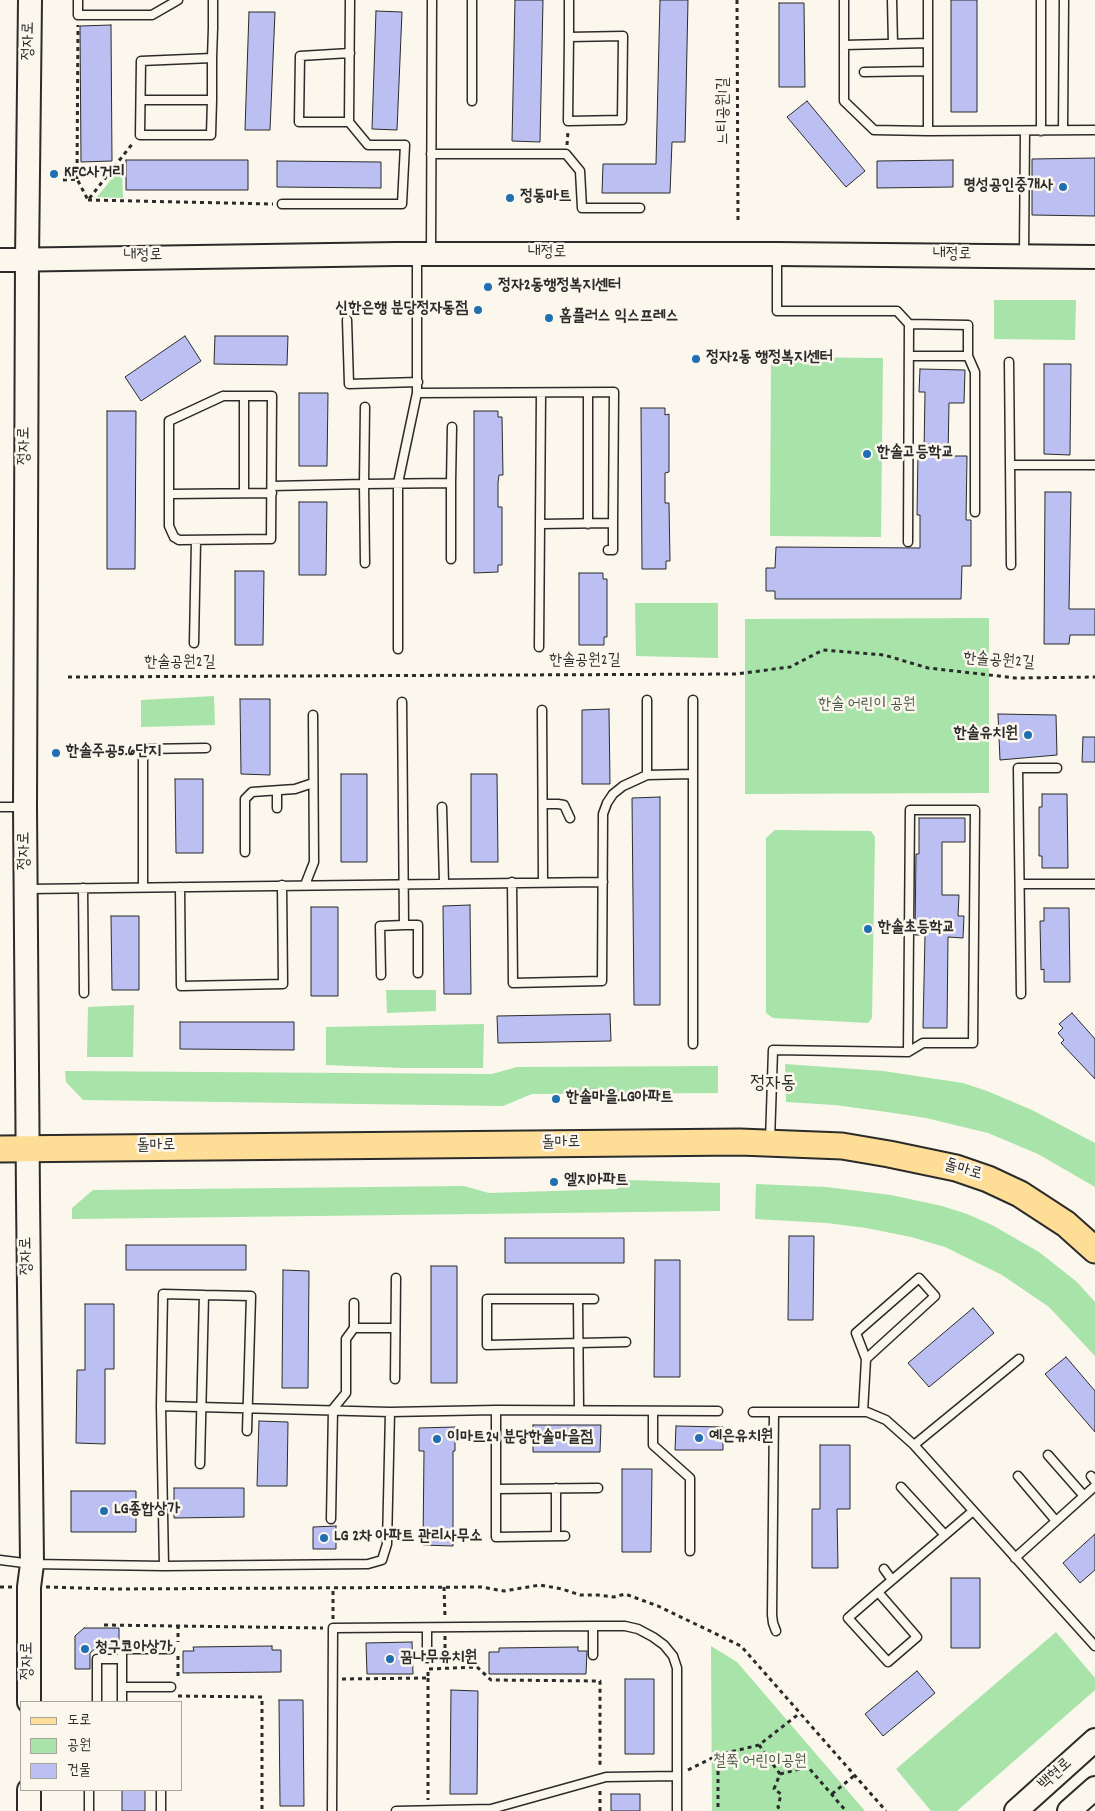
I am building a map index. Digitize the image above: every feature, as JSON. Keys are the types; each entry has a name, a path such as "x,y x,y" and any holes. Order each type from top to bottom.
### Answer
{"main road":[{"name":"돌마로","path":"0,1149 826,1144 859,1148 956,1168 988,1178 1020,1194 1066,1224 1095,1250"}],"street":[{"name":"정자로","path":"29,1701 29,1587 32,1564 25,807 26,260 30,0"},
{"name":"내정로","path":"0,260 424,254 777,254 1095,257"},
{"name":"백현로","path":"1016,1811 1095,1740"},
{"path":"1069,1811 1095,1788"},
{"path":"29,1791 29,1811"}],"lane":[{"path":"78,0 78,15 152,15 178,0"},
{"path":"212,58 142,61 140,135 211,135 213,0"},
{"path":"282,204 402,204 405,145 368,145 349,122 350,0"},
{"path":"398,649 398,483 418,382 431,154 432,0"},
{"path":"472,0 472,101"},
{"path":"569,0 568,121 622,120 623,36 569,37"},
{"path":"844,0 844,101 874,130 1095,130"},
{"path":"892,0 893,44"},
{"path":"928,0 928,131"},
{"path":"1040,131 1041,0"},
{"path":"1063,130 1064,0"},
{"path":"844,45 928,43"},
{"path":"349,122 299,122 300,56 350,53"},
{"path":"864,72 928,72"},
{"path":"141,100 212,100"},
{"path":"1024,256 1025,131"},
{"path":"431,154 566,154 580,171 582,208 640,208"},
{"path":"777,254 777,311 897,311 909,324 908,542"},
{"path":"348,320 349,384 418,382"},
{"path":"909,324 968,325 968,356 975,372 974,512"},
{"path":"909,356 968,356"},
{"path":"1009,362 1011,565"},
{"path":"417,393 614,392 613,550 608,550"},
{"path":"539,647 540,393"},
{"path":"588,393 588,524"},
{"path":"223,396 272,396 272,489 271,539 179,540 170,532 169,422 223,396"},
{"path":"244,396 244,493"},
{"path":"364,563 365,407"},
{"path":"451,559 452,427"},
{"path":"1010,465 1095,464"},
{"path":"169,494 244,493 272,489 364,484 451,483"},
{"path":"540,524 613,524"},
{"path":"194,643 196,541"},
{"path":"647,700 647,775"},
{"path":"693,700 693,1044"},
{"path":"402,702 404,925"},
{"path":"542,710 543,882"},
{"path":"305,885 314,862 313,714"},
{"path":"143,887 143,748 206,748"},
{"path":"1021,994 1018,768 1057,768"},
{"path":"512,882 513,983 602,981 603,814 606,803 623,786 647,775 693,774"},
{"path":"245,852 245,799 252,792 295,789 313,782"},
{"path":"277,791 277,808"},
{"path":"543,804 564,806 570,818"},
{"path":"0,807 25,807"},
{"path":"442,807 444,883"},
{"path":"770,1143 772,1050 908,1052 923,1043 974,1043 975,810 910,810 908,1052"},
{"path":"26,889 603,882"},
{"path":"1020,884 1095,884"},
{"path":"180,887 181,986 283,984 282,885"},
{"path":"83,888 84,993"},
{"path":"381,976 380,926 418,925 418,973"},
{"path":"395,1379 396,1278"},
{"path":"863,1412 866,1360 856,1333 919,1278 935,1296"},
{"path":"164,1566 163,1294 251,1296 247,1431"},
{"path":"866,1360 935,1296 944,1294"},
{"path":"200,1464 204,1295"},
{"path":"594,1299 487,1299 487,1345 626,1342"},
{"path":"578,1299 579,1410"},
{"path":"331,1519 333,1409 346,1393 346,1339 354,1328 354,1303"},
{"path":"354,1328 395,1328"},
{"path":"914,1445 1019,1360"},
{"path":"162,1406 390,1412 496,1410 718,1411"},
{"path":"496,1410 496,1537 565,1536"},
{"path":"653,1411 652,1444 690,1478 690,1551"},
{"path":"0,1560 32,1564 164,1566 368,1564 382,1560 387,1544 390,1412"},
{"path":"752,1412 868,1412 886,1420 914,1445 1095,1646"},
{"path":"774,1412 772,1623 776,1631"},
{"path":"1048,1455 1084,1496"},
{"path":"1018,1476 1056,1521"},
{"path":"1015,1558 1095,1486"},
{"path":"901,1487 945,1535"},
{"path":"556,1488 556,1536"},
{"path":"496,1489 598,1488"},
{"path":"878,1592 917,1637 888,1662 848,1618 878,1592 892,1580 973,1511"},
{"path":"884,1569 892,1580"},
{"path":"332,1811 333,1628 593,1626 625,1626 638,1629 664,1645 673,1656 677,1668 677,1811"},
{"path":"593,1626 593,1655"},
{"path":"427,1628 427,1658"},
{"path":"122,1701 122,1649 170,1649"},
{"path":"97,1701 97,1659 122,1659"},
{"path":"122,1687 171,1687"},
{"path":"396,1811 490,1810 606,1777 676,1776"},
{"path":"89,1791 89,1811"},
{"path":"161,1791 161,1811"}],"path":[{"name":"느티공원1길","path":"737,0 738,221"},
{"path":"78,15 76,179 88,200"},
{"path":"566,154 568,121"},
{"path":"88,200 140,135"},
{"path":"63,180 76,179"},
{"path":"88,200 282,204"},
{"name":"한솔공원2길","path":"68,676 736,674 790,667 823,650 884,655 928,668 1016,678 1095,677"},
{"path":"444,1587 445,1624"},
{"path":"104,1625 333,1628 333,1589"},
{"path":"178,1625 178,1643"},
{"path":"445,1633 445,1668"},
{"path":"178,1652 178,1697 262,1697 262,1811"},
{"path":"428,1802 428,1668 477,1668 490,1680 600,1681 600,1771"},
{"path":"341,1678 428,1678"},
{"path":"676,1776 718,1755 759,1745 800,1713"},
{"path":"759,1745 780,1774"},
{"path":"718,1755 718,1811"},
{"path":"780,1774 808,1767 846,1811"},
{"path":"780,1774 774,1789 781,1794 778,1807 780,1811"},
{"path":"832,1794 855,1775"},
{"path":"600,1781 600,1811"}],"green space":[{"path":"122,166 123,198 97,197"},
{"path":"994,300 1076,300 1075,340 994,339"},
{"path":"771,357 883,358 881,537 770,536"},
{"path":"635,603 718,603 718,658 636,656"},
{"name":"한솔 어린이 공원","path":"989,618 989,793 745,794 745,619"},
{"path":"214,696 215,725 141,727 141,700"},
{"path":"775,830 871,831 875,837 872,1018 868,1023 773,1018 766,1013 766,838"},
{"path":"386,990 436,990 436,1011 387,1013"},
{"path":"134,1005 133,1057 87,1057 88,1007"},
{"path":"484,1024 483,1068 402,1068 326,1065 326,1027"},
{"path":"785,1064 883,1071 963,1083 987,1091 1032,1110 1095,1143 1095,1187 1038,1154 988,1133 926,1118 887,1112 835,1105 786,1102"},
{"path":"718,1066 718,1093 532,1094 503,1106 83,1100 66,1082 65,1071 492,1074 517,1067"},
{"path":"628,1180 720,1183 720,1211 72,1219 72,1208 93,1190 464,1186 489,1193 617,1189"},
{"path":"756,1184 826,1187 891,1195 942,1206 992,1225 1039,1252 1077,1282 1095,1302 1095,1356 1049,1307 1002,1275 945,1247 911,1237 866,1228 827,1223 755,1219"},
{"path":"1056,1632 1095,1678 1095,1690 957,1811 931,1811 896,1769"},
{"name":"철쭉 어린이공원","path":"711,1646 737,1662 865,1811 712,1811"}],"building":[{"path":"515,0 543,0 540,142 512,141"},
{"path":"660,0 688,0 685,142 672,142 670,193 602,193 603,164 656,164"},
{"path":"951,0 977,0 977,112 951,112"},
{"path":"779,3 804,3 805,87 779,87"},
{"path":"376,11 402,12 397,130 372,129"},
{"path":"249,12 275,12 270,130 245,130"},
{"path":"111,25 112,161 81,162 80,26"},
{"path":"807,101 865,171 846,187 787,117"},
{"name":"명성공인중개사","path":"1095,158 1095,216 1032,215 1032,159"},
{"path":"126,160 248,160 248,190 126,190"},
{"path":"953,160 953,187 877,188 877,161"},
{"path":"277,161 381,162 381,188 277,187"},
{"path":"185,336 201,361 141,401 125,377"},
{"path":"215,336 288,336 287,365 214,364"},
{"path":"1044,364 1071,364 1070,455 1044,454"},
{"path":"920,369 965,370 964,403 949,403 948,456 967,456 966,520 971,520 971,566 962,566 961,599 775,599 775,591 766,591 766,568 775,568 776,547 920,548 920,515 917,515 918,453 924,453 925,392 919,392"},
{"path":"299,393 328,393 327,466 299,466"},
{"path":"641,408 665,408 665,415 669,414 669,472 665,473 665,503 669,503 670,561 666,561 666,569 642,569"},
{"path":"107,411 136,411 135,569 107,569"},
{"path":"474,411 498,411 498,417 502,417 503,475 499,475 498,507 502,507 502,565 498,565 498,572 474,573"},
{"path":"1045,492 1071,492 1069,609 1095,609 1095,635 1070,635 1069,644 1044,644"},
{"path":"299,502 327,502 326,575 299,575"},
{"path":"235,571 264,571 263,645 235,645"},
{"path":"579,573 603,573 603,579 607,579 607,637 604,637 604,645 579,645"},
{"path":"240,699 270,699 270,775 241,774"},
{"path":"609,709 610,784 582,784 582,710"},
{"name":"한솔유치원","path":"998,714 1056,715 1057,755 1000,760"},
{"path":"1083,737 1095,737 1095,762 1082,762"},
{"path":"341,774 367,774 367,862 341,862"},
{"path":"471,774 497,774 498,862 471,862"},
{"path":"175,779 203,779 203,853 176,853"},
{"path":"1042,794 1067,794 1068,868 1042,868 1042,856 1039,856 1039,807 1042,807"},
{"path":"660,797 660,1005 634,1005 632,798"},
{"path":"919,818 965,818 965,842 942,842 942,895 959,895 958,916 964,916 963,938 948,937 947,1028 923,1028 925,935 915,935 916,854 919,854"},
{"path":"470,905 471,994 444,994 443,906"},
{"path":"311,907 338,907 338,996 311,996"},
{"path":"1044,908 1069,908 1070,982 1044,982 1044,969 1041,970 1040,921 1044,921"},
{"path":"111,916 139,916 139,990 112,990"},
{"path":"1072,1013 1095,1039 1095,1079 1061,1043 1064,1040 1058,1033 1063,1028 1059,1024"},
{"path":"610,1014 611,1041 498,1043 497,1016"},
{"path":"180,1022 294,1022 294,1050 180,1049"},
{"path":"789,1236 814,1236 813,1320 788,1320"},
{"path":"505,1238 624,1238 624,1263 505,1263"},
{"path":"126,1245 246,1245 246,1270 126,1270"},
{"path":"655,1260 680,1260 680,1377 654,1377"},
{"path":"431,1266 457,1266 457,1383 431,1383"},
{"path":"283,1270 309,1271 308,1388 282,1388"},
{"path":"85,1304 114,1304 114,1369 105,1369 105,1444 76,1443 77,1370 85,1370"},
{"path":"973,1308 994,1333 929,1387 908,1363"},
{"path":"1066,1357 1095,1391 1095,1432 1045,1374"},
{"path":"259,1421 288,1422 287,1486 257,1486"},
{"path":"533,1425 601,1425 600,1452 533,1452"},
{"name":"예은유치원","path":"676,1426 723,1427 723,1450 675,1450"},
{"path":"455,1427 455,1451 453,1451 453,1546 423,1545 424,1451 419,1451 419,1428"},
{"path":"820,1445 850,1445 850,1509 837,1509 838,1568 812,1568 812,1509 820,1509"},
{"path":"622,1469 652,1469 651,1552 622,1552"},
{"path":"174,1488 244,1488 244,1517 174,1518"},
{"name":"LG종합상가","path":"71,1491 136,1491 136,1532 71,1532"},
{"name":"LG 2차 아파트 관리사무소","path":"336,1526 336,1549 313,1549 313,1527"},
{"path":"1095,1534 1095,1570 1080,1583 1063,1563"},
{"path":"951,1578 980,1578 980,1648 951,1648"},
{"name":"청구코아상가","path":"84,1628 119,1628 119,1644 101,1644 90,1653 90,1669 75,1669 75,1636"},
{"name":"꿈나무유치원","path":"412,1642 413,1674 367,1674 366,1643"},
{"path":"272,1646 272,1650 281,1650 281,1672 183,1673 183,1651 194,1651 193,1647"},
{"path":"578,1647 578,1651 587,1651 586,1674 489,1674 489,1652 499,1652 499,1648"},
{"path":"917,1671 935,1693 883,1736 865,1714"},
{"path":"625,1679 654,1679 654,1754 625,1754"},
{"path":"451,1690 478,1691 477,1794 450,1794"},
{"path":"279,1700 303,1700 304,1806 280,1806"},
{"path":"122,1791 145,1791 145,1811 122,1811"},
{"path":"611,1794 640,1794 640,1811 611,1811"}],"place":[{"name":"KFC사거리","path":"54,174"},
{"name":"명성공인중개사","path":"1063,187"},
{"name":"정동마트","path":"510,198"},
{"name":"정자2동행정복지센터","path":"488,287"},
{"name":"신한은행 분당정자동점","path":"478,310"},
{"name":"홈플러스 익스프레스","path":"549,318"},
{"name":"정자2동 행정복지센터","path":"696,359"},
{"name":"한솔고등학교","path":"867,454"},
{"name":"한솔유치원","path":"1028,735"},
{"name":"한솔주공5.6단지","path":"56,753"},
{"name":"한솔초등학교","path":"868,929"},
{"name":"한솔마을.LG아파트","path":"556,1099"},
{"name":"엘지아파트","path":"554,1182"},
{"name":"예은유치원","path":"699,1438"},
{"name":"이마트24 분당한솔마을점","path":"437,1439"},
{"name":"LG종합상가","path":"104,1511"},
{"name":"LG 2차 아파트 관리사무소","path":"324,1538"},
{"name":"청구코아상가","path":"85,1649"},
{"name":"꿈나무유치원","path":"390,1659"}],"district":[{"name":"정자동","path":"773,1085"}]}
